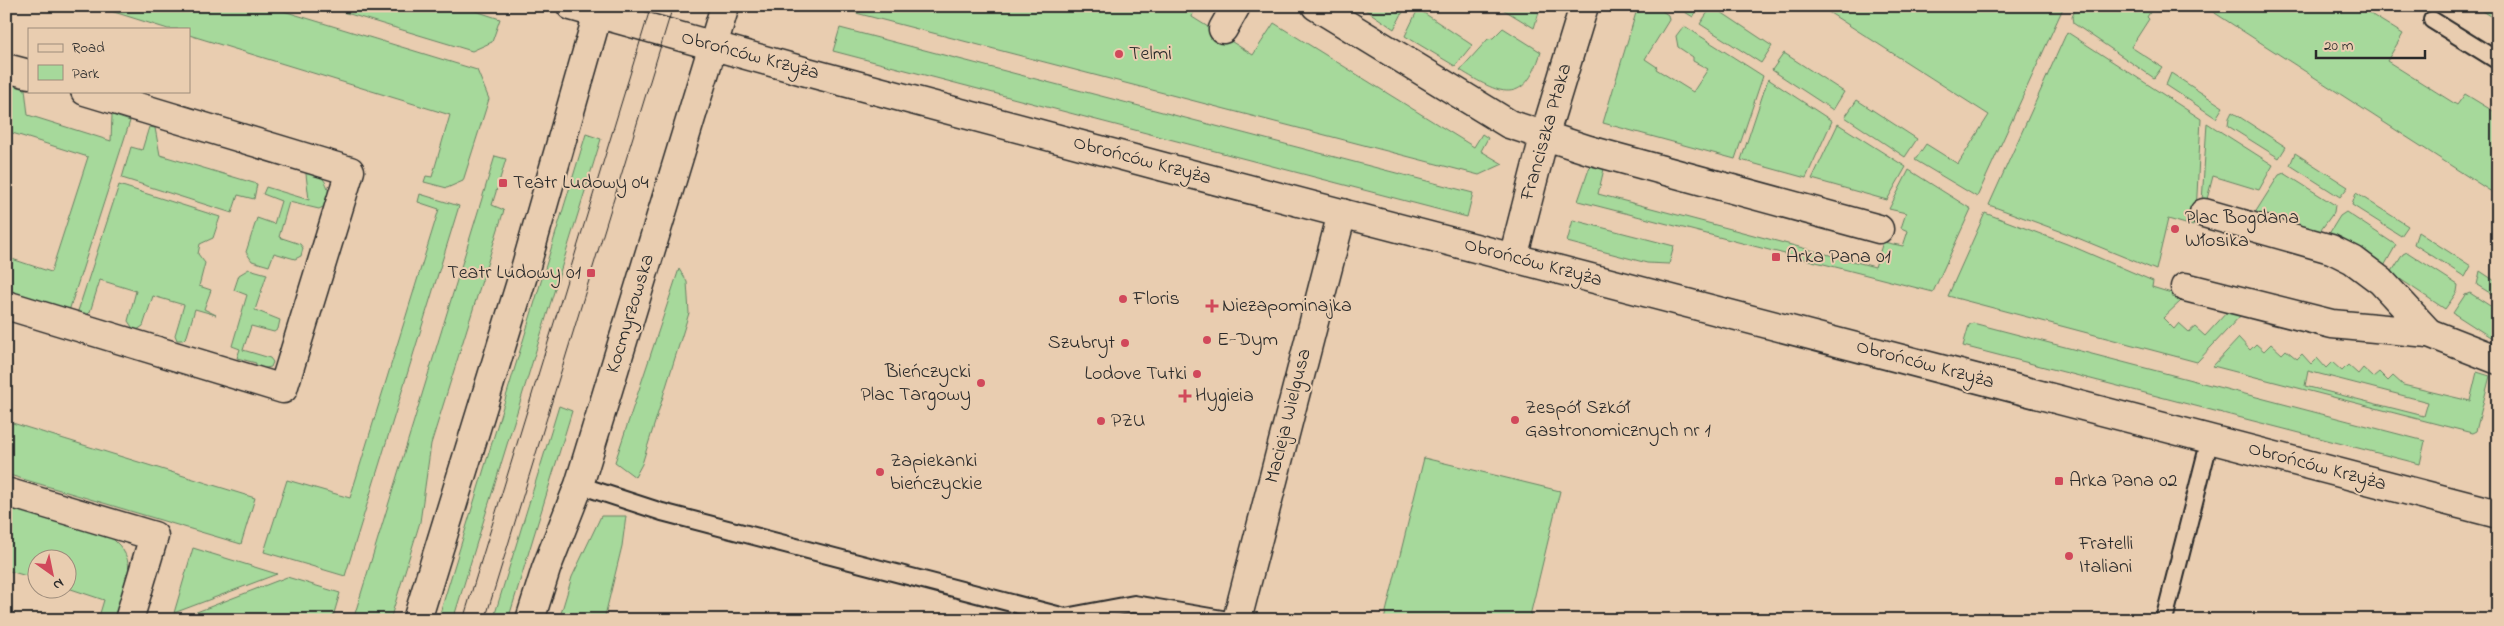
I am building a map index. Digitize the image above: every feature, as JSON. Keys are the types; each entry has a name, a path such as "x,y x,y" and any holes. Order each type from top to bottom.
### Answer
{"street":[{"name":"Obrońców Krzyża","path":"570,6 599,10 714,47 1513,258 2498,514"},
{"name":"Kocmyrzowska","path":"530,620 546,569 579,485 725,6"},
{"path":"1316,6 1506,122 1544,137 1880,229"},
{"name":"Franciszka Ptaka","path":"1513,258 1544,137 1584,6"},
{"path":"417,620 525,269 599,10"},
{"path":"6,68 28,74"},
{"path":"6,305 283,389 350,170 88,92"},
{"name":"Macieja Wielgusa","path":"1237,620 1342,213"},
{"path":"2204,214 2330,250 2353,260 2381,282 2429,333"},
{"path":"2185,287 2332,324 2429,333 2498,360"},
{"path":"6,492 154,536 129,620"}],"lane":[{"path":"2432,20 2498,61"},
{"path":"2164,620 2210,439"},
{"path":"579,485 662,512 1065,618 1134,604 1228,620"}],"green space":[{"path":"95,6 267,6 477,70 489,99 463,181 447,188 424,182 426,176 432,177 450,115 190,35 190,28 165,28"},
{"path":"323,6 460,6 500,19 492,42 472,51"},
{"path":"850,6 1195,6 1192,17 1253,55 1274,23 1474,147 1482,134 1488,138 1481,151 1503,164 1479,175 856,13"},
{"path":"1360,6 1406,6 1394,29"},
{"path":"1502,6 1541,6 1534,28 1501,8"},
{"path":"1638,6 1655,6 1668,15 1669,20 1645,59 1657,67 1656,69 1693,92 1708,69 1693,61 1693,57 1678,47 1676,36 1682,28 1686,27 1763,76 1735,159 1603,123"},
{"path":"1675,6 1700,6 1693,17"},
{"path":"1712,6 1772,46 1761,63 1700,24"},
{"path":"1819,6 2064,6 1977,197 1915,160 1926,144 1958,164 1989,115"},
{"path":"2077,6 2154,6 2147,17 2149,19 2131,47 2162,67 2154,78 2073,23 2072,17"},
{"path":"2204,6 2372,6 2369,13 2403,34 2387,61 2457,105 2465,94 2498,114 2498,196"},
{"path":"2474,6 2498,7 2498,21"},
{"path":"1418,9 1472,45 1455,66 1405,36"},
{"path":"840,28 1473,193 1467,217 833,51"},
{"path":"1503,28 1541,52 1527,82 1518,89 1509,91 1498,90 1460,70 1488,39 1493,38"},
{"path":"2067,32 2201,119 2196,213 2193,226 2168,219 2156,270 2068,234 1989,205"},
{"path":"1784,53 1844,92 1833,110 1772,70"},
{"path":"2171,73 2223,107 2216,118 2166,85"},
{"path":"1768,79 1832,121 1806,178 1741,160"},
{"path":"6,82 25,89 28,115 111,141 112,115 130,121 69,311 6,292 6,257 51,272 88,157 6,131"},
{"path":"1857,100 1917,139 1905,157 1845,117"},
{"path":"2232,112 2286,147 2279,158 2228,126"},
{"path":"2207,123 2273,165 2259,190 2213,176 2206,203 2202,202"},
{"path":"1838,124 1906,167 1887,200 1812,179"},
{"path":"149,127 155,128 160,155 257,184 254,199 238,195 232,213 122,178 131,147 142,150"},
{"path":"586,134 601,139 453,620 438,620"},
{"path":"2295,153 2348,187 2340,197 2290,165"},
{"path":"495,156 506,159 492,205 504,210 431,444 420,522 390,620 353,620"},
{"path":"1590,166 1604,169 1598,194 1875,267 1883,242 1903,246 1908,231 1901,228 1906,213 1889,209 1909,170 1971,209 1933,292 1578,201"},
{"path":"309,169 319,175 325,182 329,192 329,204 319,209 289,202 279,237 300,244 303,248 301,256 295,259 274,253 269,266 252,261 246,252 257,218 274,224 281,201 263,194 266,187 309,200 306,174"},
{"path":"2284,173 2335,205 2334,212 2318,234 2253,216 2279,175"},
{"path":"119,185 220,217 213,238 200,244 198,254 205,263 199,286 211,290 204,309 216,315 195,309 187,336 183,340 177,340 175,335 184,305 153,296 143,326 134,330 128,321 136,291 100,280 90,312 86,316 76,317"},
{"path":"2356,193 2408,226 2401,236 2352,205"},
{"path":"420,194 459,206 345,576 264,552 287,480 350,498 439,209 418,202"},
{"path":"2346,212 2396,245 2383,268 2327,237 2340,216"},
{"path":"1985,213 2067,244 2153,281 2152,287 2181,296 2182,300 2163,318 2174,329 2179,323 2189,332 2195,327 2205,336 2228,311 2242,314 2197,362 1948,296"},
{"path":"1573,220 1674,246 1669,264 1647,263 1567,242"},
{"path":"2418,232 2471,266 2465,277 2414,244"},
{"path":"2407,252 2458,285 2457,292 2445,309 2391,273 2403,254"},
{"path":"249,269 267,274 255,310 280,320 278,329 274,332 251,326 243,350 270,358 273,362 271,367 255,370 256,363 237,358 240,349 232,346 247,295 234,290 239,275"},
{"path":"679,269 687,282 689,313 642,464 635,477 615,462"},
{"path":"2480,271 2498,283 2498,298 2477,285"},
{"path":"2470,293 2498,311 2498,342 2453,313 2465,295"},
{"path":"1973,323 2425,441 2420,464 1963,346 1969,325"},
{"path":"2239,338 2250,350 2256,344 2264,351 2271,344 2282,354 2286,350 2297,359 2302,354 2311,364 2317,358 2326,368 2332,362 2342,371 2348,365 2358,374 2363,368 2373,377 2379,372 2388,381 2393,376 2403,385 2470,401 2477,372 2490,376 2476,431 2472,433 2213,366","holes":["2308,371 2428,402 2424,416 2305,386"]},
{"path":"559,406 572,411 508,620 493,620"},
{"path":"6,421 255,498 241,544 6,474"},
{"path":"1424,458 1560,491 1529,620 1384,620"},
{"path":"6,502 109,536 119,545 125,555 129,575 118,620 98,620 104,600 78,591 78,548 28,548 28,576 6,570"},
{"path":"601,516 626,516 622,546 604,620 559,620 572,577"},
{"path":"193,548 277,574 174,613"},
{"path":"287,577 340,593 332,620 176,620"}],"tram line":[{"path":"463,620 651,6"},
{"path":"485,620 673,6"}],"place":[{"name":"Telmi","path":"1119,54"},
{"name":"Teatr Ludowy 04","path":"503,183"},
{"name":"Plac Bogdana Włosika","path":"2175,229"},
{"name":"Arka Pana 01","path":"1776,257"},
{"name":"Teatr Ludowy 01","path":"591,273"},
{"name":"Floris","path":"1123,299"},
{"name":"Niezapominajka","path":"1212,306"},
{"name":"E-Dym","path":"1207,340"},
{"name":"Szubryt","path":"1125,343"},
{"name":"Lodove Tutki","path":"1197,374"},
{"name":"Bieńczycki Plac Targowy","path":"981,383"},
{"name":"Hygieia","path":"1185,396"},
{"name":"Zespół Szkół Gastronomicznych nr 1","path":"1515,420"},
{"name":"PZU","path":"1101,421"},
{"name":"Zapiekanki bieńczyckie","path":"880,472"},
{"name":"Arka Pana 02","path":"2059,481"},
{"name":"Fratelli Italiani","path":"2069,556"}]}
